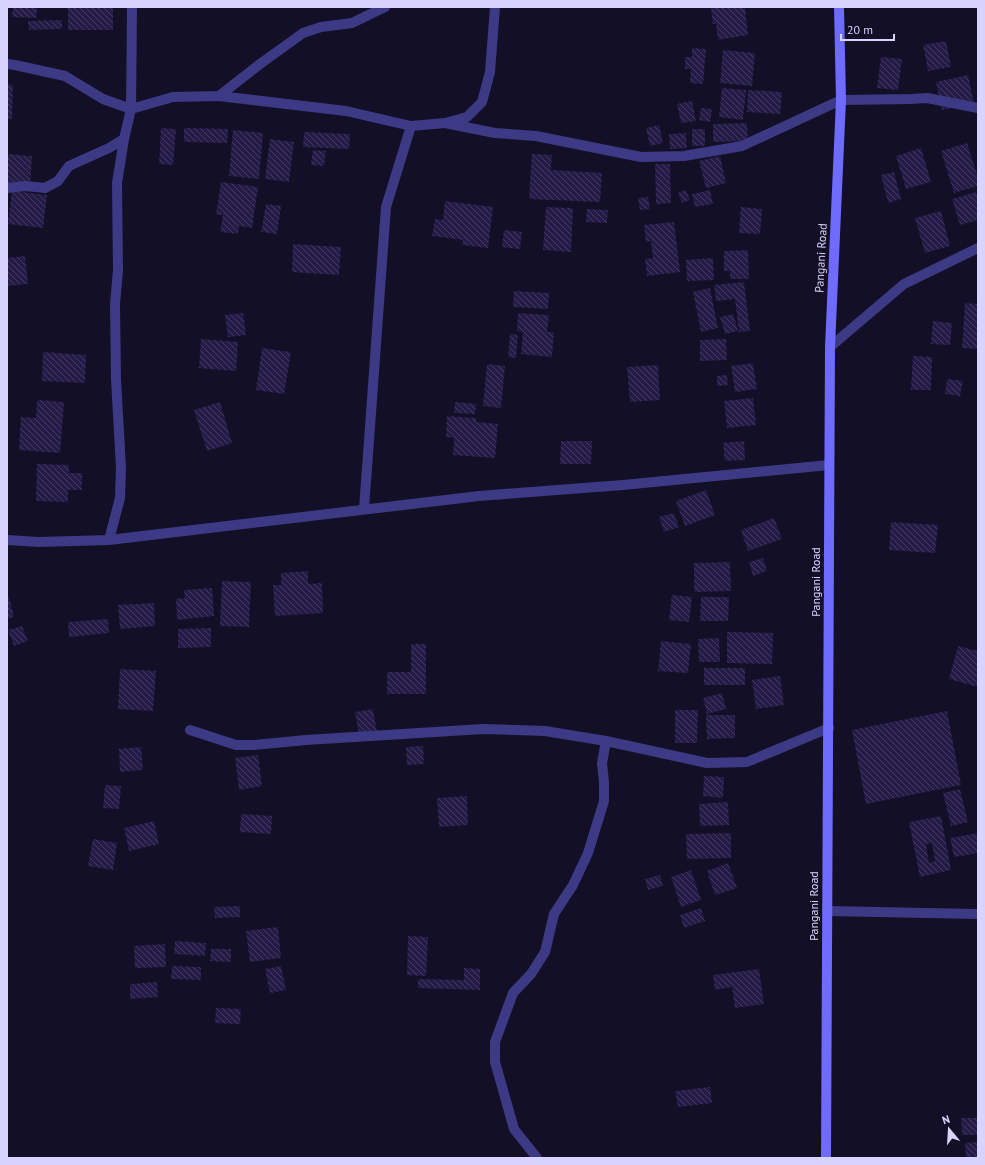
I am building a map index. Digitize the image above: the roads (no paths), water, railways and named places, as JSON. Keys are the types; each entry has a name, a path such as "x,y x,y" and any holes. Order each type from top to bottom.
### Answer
{"main road":[{"name":"Pangani Road","path":"826,1158 830,347 841,100 839,7"}],"street":[{"path":"109,540 120,498 121,468 116,379 115,304 118,270 118,183 124,139 131,109 132,7"},
{"path":"219,96 303,33 322,27 352,23 385,7"},
{"path":"7,64 65,76 104,99 131,109 173,97 219,96 346,111 411,126 445,123 467,116 482,102 490,72 495,7"},
{"path":"445,123 495,134 536,136 641,157 684,156 742,146 841,100 927,98 978,108"},
{"path":"364,509 386,207 411,126"},
{"path":"7,188 26,186 45,188 58,181 70,166 109,148 124,139"},
{"path":"830,347 904,284 978,248"},
{"path":"7,540 39,542 109,540 479,496 829,464"},
{"path":"190,730 236,745 483,729 545,731 606,741 707,763 748,762 829,728"},
{"path":"537,1158 514,1128 495,1062 495,1042 513,993 531,974 545,952 554,914 573,885 588,853 604,801 602,764 606,741"},
{"path":"827,911 978,914"}]}
